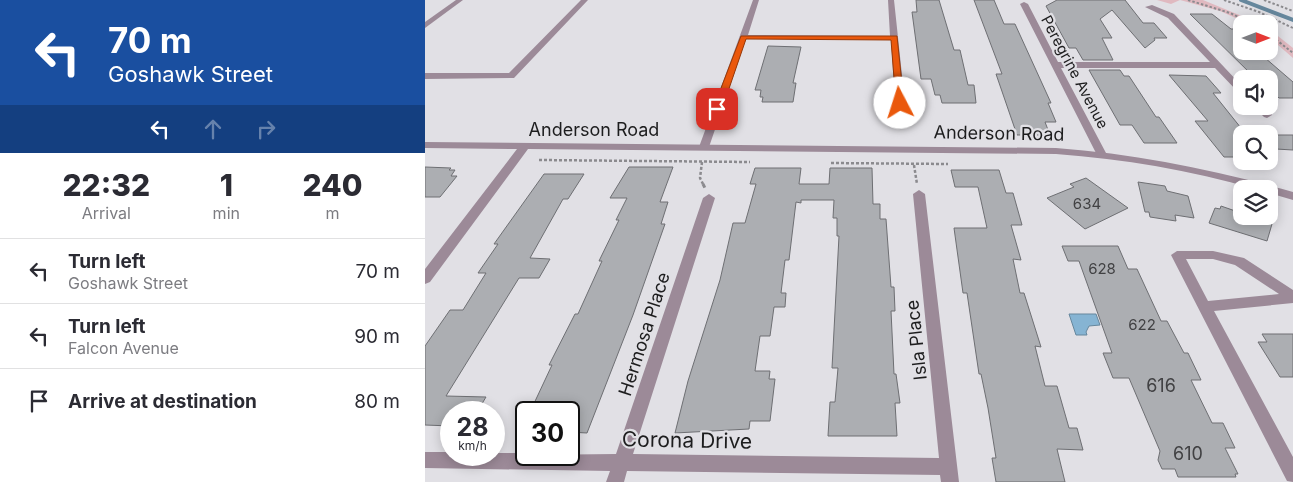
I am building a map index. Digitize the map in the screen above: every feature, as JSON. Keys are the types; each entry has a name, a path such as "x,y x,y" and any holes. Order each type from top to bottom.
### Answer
{"street":[{"path":"426,24 459,0"},
{"path":"425,76 511,76 585,0"},
{"path":"704,147 756,0"},
{"path":"891,0 900,103"},
{"name":"Peregrine Avenue","path":"1024,4 1101,153"},
{"path":"1149,7 1171,16 1233,82"},
{"path":"743,37 894,38"},
{"path":"1056,65 1217,65"},
{"name":"Anderson Road","path":"425,145 1101,153 1173,164 1238,180"},
{"path":"425,279 525,146"},
{"name":"Anderson Road","path":"1278,192 1293,196"},
{"name":"Isla Place","path":"919,194 949,474"},
{"name":"Hermosa Place","path":"615,482 709,198"},
{"path":"1293,297 1239,261 1213,255 1177,255 1293,475"},
{"path":"1204,307 1293,297"},
{"name":"Corona Drive","path":"425,460 621,461 949,474"}],"path":[{"path":"1188,0 1234,15"},
{"path":"1224,0 1259,12 1293,28"},
{"path":"1264,0 1293,12"},
{"path":"1278,41 1293,53"},
{"path":"702,162 700,178 709,198"},
{"path":"914,165 919,194"}],"shaded area":[{"path":"1157,0 1180,0 1171,4"},
{"path":"1180,0 1203,0 1239,15 1233,15 1233,17 1220,11"},
{"path":"1278,36 1293,48 1293,58 1278,45"}],"water":[{"path":"1069,314 1096,314 1100,325 1089,326 1086,332 1087,335 1076,335"}],"building":[{"path":"916,0 939,0 954,50 960,50 968,85 974,85 976,103 942,103 940,95 935,95 931,79 921,79 912,12 917,12"},
{"path":"974,0 994,0 1004,24 1015,24 1051,103 1048,103 1056,122 1045,122 1050,135 1017,135 996,74 1002,74"},
{"path":"1057,0 1125,0 1143,23 1154,23 1167,38 1154,38 1155,40 1145,48 1112,10 1100,19 1112,38 1102,38 1113,60 1083,60 1076,48 1069,48 1046,6"},
{"path":"1190,14 1212,14 1233,29 1233,56"},
{"path":"768,46 801,47 793,83 796,83 793,102 762,102 763,97 760,97 761,90 755,90"},
{"path":"1237,60 1267,60 1293,82 1293,98 1278,97 1278,70 1247,70"},
{"path":"1089,70 1120,70 1124,76 1129,76 1156,117 1159,117 1177,143 1144,143 1132,125 1120,125"},
{"path":"1169,75 1206,76 1221,93 1213,93 1239,125 1233,125 1233,157 1224,157 1195,121 1208,121"},
{"path":"1278,135 1293,135 1293,150 1278,149"},
{"path":"425,167 451,168 449,170 455,170 451,176 457,176 440,197 425,197"},
{"path":"629,167 673,167 660,202 668,202 661,224 665,224 633,315 587,433 580,433 580,401 535,401 552,365 549,365 575,314 578,314 602,261 599,261 619,220 616,220 627,198 610,198"},
{"path":"755,168 801,168 799,184 829,184 830,168 872,168 873,204 880,204 880,219 886,219 891,287 894,287 895,311 891,311 894,374 896,374 900,403 895,403 897,436 828,436 830,402 835,402 838,368 832,368 839,236 837,236 837,218 833,218 834,200 801,200 801,203 796,202 789,260 785,260 781,293 786,293 785,307 774,307 770,336 760,336 755,371 770,371 769,379 775,379 770,421 750,421 749,429 675,433 688,381 720,280 733,223 745,223 756,184 750,184"},
{"path":"951,170 999,170 1006,193 1013,193 1022,225 1011,225 1021,260 1013,259 1020,293 1024,293 1041,347 1035,346 1045,386 1057,386 1069,428 1077,428 1083,450 1057,449 1065,482 996,482 992,458 996,458 988,408 981,374 979,374 967,293 963,293 954,228 987,228 978,187 955,187"},
{"path":"544,174 584,174 568,199 563,199 530,258 550,259 539,278 519,278 446,396 486,397 484,401 440,401 440,426 425,425 425,346 450,310 463,310 486,273 478,273 498,244 494,244"},
{"path":"1086,178 1128,208 1085,229 1047,198 1074,187 1070,184"},
{"path":"1138,182 1165,186 1167,191 1188,196 1194,218 1175,215 1176,221 1150,217 1149,212 1145,212"},
{"path":"1221,206 1233,210 1233,225 1272,225 1267,241 1209,223 1215,208 1220,209"},
{"path":"1062,246 1118,246 1128,269 1137,269 1161,321 1167,321 1184,353 1188,353 1201,380 1191,380 1212,423 1223,423 1235,448 1225,448 1238,474 1235,474 1236,477 1178,477 1175,469 1162,469 1158,460 1160,451 1129,378 1113,378 1103,353 1112,353 1079,261 1068,261"},
{"path":"1262,334 1293,334 1293,377 1280,377 1258,342 1267,342"}],"waterway":[{"path":"1241,0 1293,20"}],"route":[{"path":"717,109 743,37 894,38 900,103"}]}
